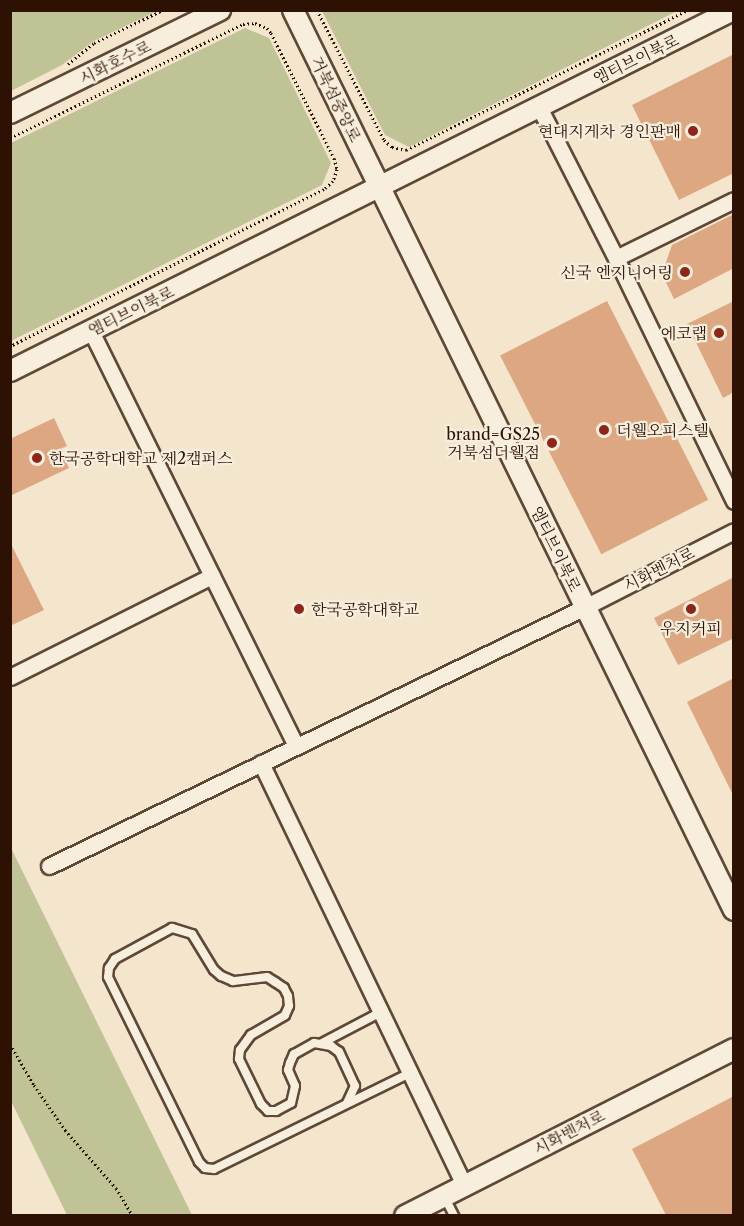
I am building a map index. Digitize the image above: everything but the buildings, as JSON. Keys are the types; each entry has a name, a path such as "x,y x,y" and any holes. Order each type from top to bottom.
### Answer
{"street":[{"name":"시화호수로","path":"10,113 220,10"},
{"name":"거북섬중앙로","path":"293,10 380,186"},
{"name":"엠티브이북로","path":"10,371 733,10"},
{"path":"539,107 616,258 734,501"},
{"name":"엠티브이북로","path":"380,186 734,910"},
{"path":"616,258 734,200"},
{"path":"91,331 296,746"},
{"name":"시화벤처로","path":"48,866 585,608 734,531"},
{"path":"10,677 212,576"},
{"path":"261,764 464,1185"},
{"name":"시화벤처로","path":"405,1215 734,1049"}],"lane":[{"path":"381,1012 322,1043 303,1047 294,1054 288,1070 295,1086 291,1103 276,1112 268,1111 261,1104 243,1068 239,1059 240,1050 251,1035 285,1015 289,1006 285,988 267,977 233,981 221,976 214,970 192,934 181,929 172,928 115,960 109,968 108,978 199,1162 205,1168 214,1169 410,1073"},
{"path":"322,1043 339,1052 356,1086 347,1104"},
{"path":"444,1196 454,1215"}],"path":[{"path":"61,69 94,43 163,10"},
{"path":"317,10 380,132 392,147 410,149 688,10"},
{"path":"244,16 248,22"},
{"path":"10,138 248,22 261,25 270,31 336,157 336,175 325,192 10,346"},
{"path":"270,31 275,28"},
{"path":"373,136 380,132"},
{"path":"10,1044 34,1085 65,1130 116,1188 133,1215"}],"green space":[{"path":"11,10 157,11 94,41 62,65 11,91"},
{"path":"322,11 677,11 409,147 385,135"},
{"path":"245,28 269,38 331,163 322,185 11,341 11,143"},
{"path":"10,848 192,1215 67,1215 11,1101"}],"place":[{"name":"현대지게차 경인판매","path":"693,131"},
{"name":"신국 엔지니어링","path":"685,272"},
{"name":"에코랩","path":"719,333"},
{"name":"더웰오피스텔","path":"604,430"},
{"name":"brand=GS25 거북섬더웰점","path":"552,443"},
{"name":"한국공학대학교 제2캠퍼스","path":"37,458"},
{"name":"한국공학대학교","path":"299,609"},
{"name":"우지커피","path":"691,609"}]}
